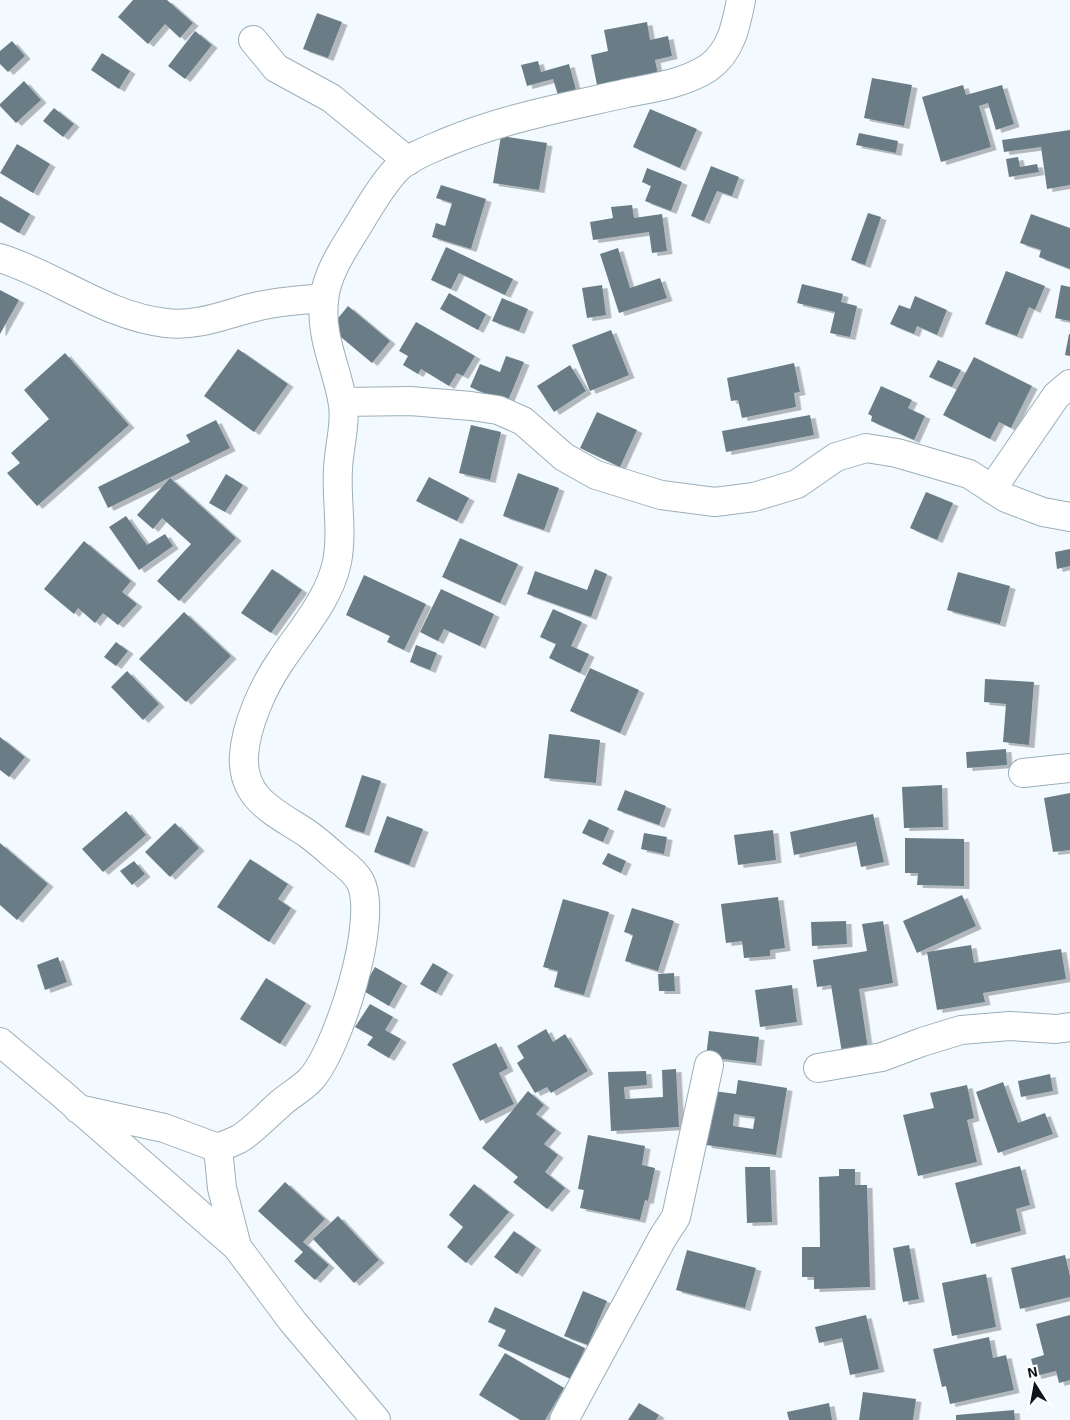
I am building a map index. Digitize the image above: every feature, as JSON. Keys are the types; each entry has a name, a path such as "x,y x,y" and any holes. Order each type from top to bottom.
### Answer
{"street":[{"path":"78,1109 164,1128 218,1148 242,1138 310,1079 328,1053 354,980 366,923 366,902 360,882 351,870 310,836 258,800 247,781 244,761 246,738 268,681 305,628 329,589 337,560 339,528 337,473 343,420 343,402 328,352 324,327 324,298 330,274 337,260 366,212 398,168 418,154 475,131 541,112 659,86 692,76 710,66 725,50 734,34 741,0"},
{"path":"253,40 276,68 331,98 408,161"},
{"path":"0,258 22,265 91,300 121,312 166,323 197,323 261,305 324,298"},
{"path":"992,489 1056,396 1070,384"},
{"path":"343,402 410,401 498,410 523,420 564,457 596,474 661,495 715,502 754,497 797,484 836,457 866,448 897,453 969,474 1006,498 1043,512 1070,517"},
{"path":"1023,772 1070,768"},
{"path":"818,1068 882,1058 922,1042 961,1030 1010,1026 1070,1028"},
{"path":"0,1042 237,1247 292,1322 376,1420"},
{"path":"564,1420 662,1237 676,1217 709,1064"},
{"path":"218,1148 222,1188 237,1247"}],"building":[{"path":"133,0 167,0 193,23 180,38 165,24 148,44 118,17"},
{"path":"317,13 342,22 328,58 303,49"},
{"path":"647,22 650,40 668,36 672,56 655,60 658,74 597,85 591,55 608,51 604,30"},
{"path":"195,31 212,45 185,79 168,66"},
{"path":"12,41 25,56 8,72 0,64 0,51"},
{"path":"102,53 130,71 119,89 91,70"},
{"path":"538,61 541,72 569,64 576,90 558,95 553,79 527,86 521,65"},
{"path":"872,78 912,85 904,126 864,118"},
{"path":"24,81 41,100 16,123 0,104"},
{"path":"963,85 966,95 1002,85 1014,124 996,130 988,103 979,106 991,147 941,162 922,97"},
{"path":"54,108 74,124 63,137 43,121"},
{"path":"650,109 697,129 680,168 633,147"},
{"path":"1070,130 1070,185 1047,189 1041,147 1004,152 1002,140"},
{"path":"859,133 898,141 896,153 856,145"},
{"path":"501,136 547,143 539,190 493,183"},
{"path":"17,144 50,164 33,193 0,173"},
{"path":"1018,157 1020,167 1037,164 1039,172 1009,177 1006,159"},
{"path":"711,166 739,177 732,196 717,191 704,221 691,216"},
{"path":"647,168 682,182 671,211 645,201 651,186 642,182"},
{"path":"441,185 486,199 471,249 432,237 436,223 445,226 452,203 436,198"},
{"path":"0,196 30,214 19,233 0,222"},
{"path":"632,205 634,218 662,214 667,251 652,253 649,232 593,240 590,222 613,218 611,207"},
{"path":"868,213 881,217 865,265 851,260"},
{"path":"1031,214 1070,228 1070,269 1039,257 1041,250 1020,243"},
{"path":"446,247 513,279 505,295 459,273 451,289 431,280"},
{"path":"618,248 630,288 660,278 667,298 619,313 600,254"},
{"path":"1006,271 1045,286 1035,310 1029,307 1017,336 985,324"},
{"path":"802,284 843,294 841,302 857,306 850,337 830,333 835,312 797,303"},
{"path":"602,285 606,315 587,318 582,288"},
{"path":"1061,285 1070,287 1070,321 1055,318"},
{"path":"0,290 19,300 0,334"},
{"path":"449,293 486,314 478,330 440,309"},
{"path":"915,296 947,310 937,335 917,326 914,334 890,324 899,305 910,309"},
{"path":"502,298 528,309 519,331 492,321"},
{"path":"348,306 390,341 372,363 330,328"},
{"path":"416,322 475,356 463,376 457,373 449,386 421,369 418,374 403,365 408,356 399,351"},
{"path":"611,330 629,375 590,391 572,345"},
{"path":"1070,334 1070,356 1065,355"},
{"path":"238,349 288,384 254,432 204,396"},
{"path":"65,353 129,425 37,506 7,473 20,463 11,453 49,419 24,390"},
{"path":"506,356 524,362 507,403 470,387 480,364 500,372"},
{"path":"974,357 1032,386 1011,428 999,422 990,439 943,415"},
{"path":"938,360 961,370 952,387 929,377"},
{"path":"794,363 800,392 794,393 796,407 742,418 738,400 731,401 727,378"},
{"path":"570,365 586,391 554,412 537,386"},
{"path":"881,386 912,400 908,408 925,416 914,440 871,421 872,416 868,414"},
{"path":"597,412 637,430 620,467 580,448"},
{"path":"810,415 814,435 726,452 722,431"},
{"path":"216,420 230,448 108,508 98,487 190,442 186,435"},
{"path":"471,425 501,432 490,480 459,473"},
{"path":"518,473 559,488 544,530 503,516"},
{"path":"226,474 243,485 225,512 209,503"},
{"path":"429,477 469,498 457,521 416,501"},
{"path":"170,478 236,538 179,601 157,581 191,544 162,518 153,529 137,515"},
{"path":"926,492 953,503 937,540 910,528"},
{"path":"126,516 147,545 165,534 173,546 139,570 109,527"},
{"path":"460,538 518,564 500,603 442,577"},
{"path":"84,541 131,581 122,592 137,604 118,625 103,613 95,623 78,608 74,614 44,589"},
{"path":"1070,549 1070,566 1057,569 1055,552"},
{"path":"272,569 302,590 271,633 241,613"},
{"path":"595,569 607,574 591,617 527,594 535,571 587,590"},
{"path":"958,572 1010,586 1000,624 947,610"},
{"path":"364,575 426,604 404,650 387,642 390,636 346,615"},
{"path":"441,589 494,614 480,646 444,629 438,641 420,632"},
{"path":"553,609 582,622 571,646 589,654 580,673 549,658 556,644 540,637"},
{"path":"184,612 231,656 186,702 139,659"},
{"path":"116,642 128,651 116,666 104,657"},
{"path":"416,645 437,653 430,670 410,662"},
{"path":"590,668 639,690 620,733 570,711"},
{"path":"127,671 159,704 143,720 111,687"},
{"path":"985,679 1034,682 1029,745 1003,742 1006,704 984,702"},
{"path":"549,734 600,740 596,783 544,778"},
{"path":"0,737 25,757 9,777 0,770"},
{"path":"1006,749 1007,765 967,768 966,752"},
{"path":"362,775 381,781 364,833 345,827"},
{"path":"942,785 943,827 904,828 902,787"},
{"path":"625,790 666,806 659,825 617,810"},
{"path":"1070,793 1070,850 1053,852 1044,798"},
{"path":"126,811 146,835 103,872 82,849"},
{"path":"873,814 884,862 861,867 856,842 794,855 790,832"},
{"path":"387,816 423,829 409,865 374,852"},
{"path":"589,819 609,828 603,842 582,833"},
{"path":"175,823 199,848 170,877 145,852"},
{"path":"773,830 776,860 738,865 734,835"},
{"path":"644,833 667,837 664,854 641,849"},
{"path":"905,838 964,839 964,886 917,885 918,873 905,873"},
{"path":"0,843 48,884 17,920 0,905"},
{"path":"608,853 626,861 621,873 602,864"},
{"path":"250,859 288,884 278,899 291,908 269,942 217,907"},
{"path":"134,861 145,874 132,885 120,871"},
{"path":"962,895 976,926 917,953 903,921"},
{"path":"778,897 785,948 770,950 770,956 744,958 742,941 726,943 721,904"},
{"path":"563,899 609,912 584,995 554,987 558,971 543,967"},
{"path":"632,908 674,921 658,971 625,961 633,935 624,932"},
{"path":"846,921 847,944 812,946 811,922"},
{"path":"883,921 893,983 859,989 868,1049 842,1053 831,985 817,987 813,960 867,951 862,924"},
{"path":"971,945 974,963 1061,949 1066,979 983,993 985,1002 937,1010 927,952"},
{"path":"58,957 67,982 45,990 37,965"},
{"path":"433,963 448,972 436,993 420,984"},
{"path":"375,967 402,983 389,1006 362,990"},
{"path":"674,973 675,991 659,991 658,974"},
{"path":"266,978 306,1003 280,1044 240,1019"},
{"path":"792,985 797,1022 760,1027 755,990"},
{"path":"370,1004 393,1017 385,1030 401,1039 389,1058 367,1045 373,1037 355,1027"},
{"path":"546,1029 553,1042 565,1034 588,1071 551,1093 547,1087 535,1093 517,1063 524,1058 517,1046"},
{"path":"709,1031 759,1037 756,1063 706,1057"},
{"path":"496,1043 508,1068 499,1073 514,1104 480,1121 452,1064"},
{"path":"676,1069 679,1127 611,1131 608,1072 646,1071 647,1085 624,1087 625,1099 663,1097 662,1070"},
{"path":"1050,1074 1053,1091 1021,1097 1018,1081"},
{"path":"738,1080 787,1088 776,1155 706,1145 714,1091 736,1094","holes":["734,1114 755,1117 753,1129 733,1126"]},
{"path":"1003,1082 1018,1123 1045,1113 1053,1134 998,1153 976,1092"},
{"path":"967,1085 974,1118 967,1120 977,1162 918,1176 903,1115 934,1108 930,1093"},
{"path":"528,1091 544,1105 536,1114 556,1130 544,1144 558,1155 545,1172 565,1188 547,1209 513,1182 518,1177 482,1148"},
{"path":"588,1135 645,1146 642,1165 655,1168 648,1201 645,1200 640,1220 580,1208 584,1190 578,1189"},
{"path":"1020,1166 1030,1205 1016,1209 1021,1231 971,1244 955,1183"},
{"path":"745,1167 770,1167 772,1222 747,1223"},
{"path":"839,1169 855,1169 855,1185 867,1185 870,1287 814,1289 814,1277 802,1277 802,1247 820,1247 819,1177 839,1176"},
{"path":"285,1182 325,1219 303,1242 329,1265 315,1280 294,1261 303,1252 258,1211"},
{"path":"474,1184 509,1212 466,1263 447,1247 463,1227 449,1215"},
{"path":"338,1216 379,1260 354,1283 313,1239"},
{"path":"514,1231 536,1247 517,1274 494,1257"},
{"path":"909,1245 919,1299 903,1302 893,1248"},
{"path":"687,1250 756,1268 745,1308 676,1290"},
{"path":"1065,1255 1070,1276 1070,1297 1020,1309 1011,1268"},
{"path":"986,1274 996,1327 952,1336 942,1283"},
{"path":"583,1291 607,1301 588,1345 564,1336"},
{"path":"495,1307 585,1348 571,1379 498,1346 506,1330 488,1322"},
{"path":"866,1315 879,1369 850,1375 842,1338 819,1343 815,1327"},
{"path":"1070,1315 1070,1380 1059,1383 1056,1371 1036,1376 1031,1359 1044,1355 1036,1324"},
{"path":"989,1337 993,1358 1006,1355 1014,1390 950,1404 946,1386 942,1387 933,1349"},
{"path":"505,1353 564,1388 545,1420 520,1420 479,1395"},
{"path":"863,1392 916,1399 913,1420 859,1420"},
{"path":"639,1403 659,1415 656,1420 628,1420"},
{"path":"829,1403 832,1420 789,1420 787,1412"},
{"path":"1014,1410 1015,1420 956,1420 956,1415"}]}
